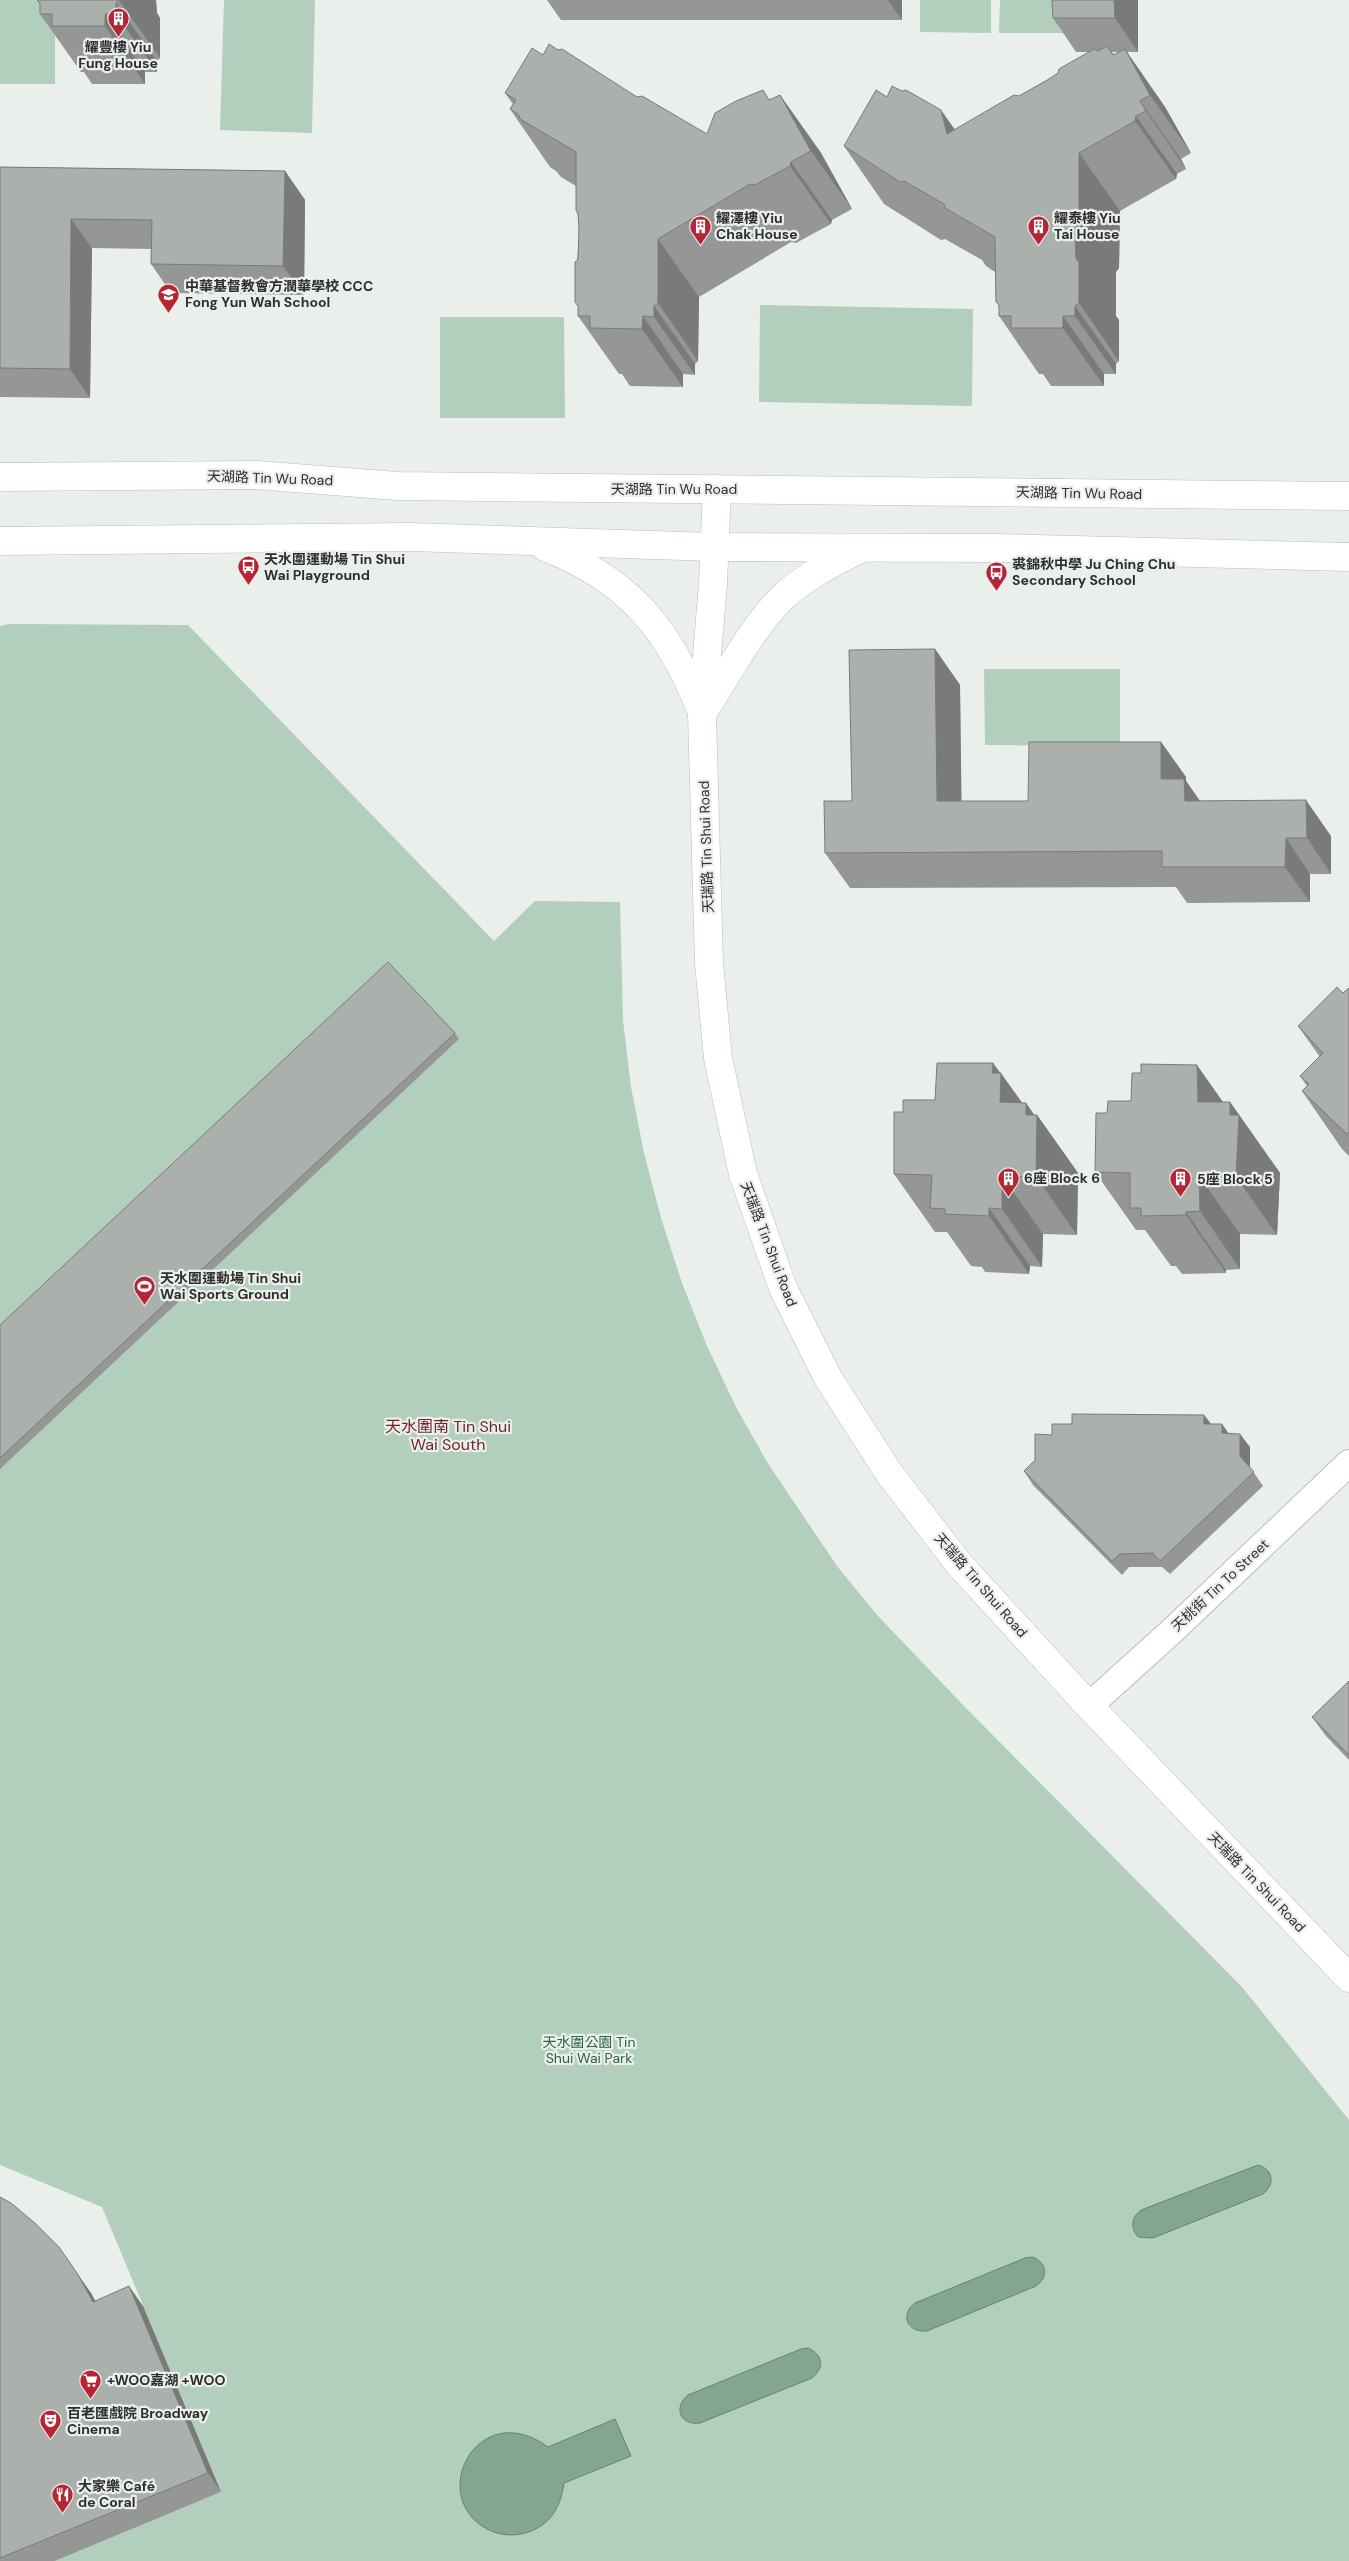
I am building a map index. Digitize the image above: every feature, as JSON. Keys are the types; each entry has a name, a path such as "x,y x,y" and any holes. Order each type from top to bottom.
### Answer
{"main road":[{"name":"天湖路 Tin Wu Road","path":"0,476 257,475 397,486 1349,496"},
{"name":"天瑞路 Tin Shui Road","path":"717,489 702,714 709,963 718,1058 743,1174 783,1288 828,1378 889,1473 959,1564 1089,1706 1349,1978"},
{"path":"0,541 411,538 714,547 1095,550 1349,557"},
{"path":"530,541 569,557 598,573 630,598 657,625 685,670 702,714"},
{"path":"702,714 765,619 783,597 827,566 862,548"}],"street":[{"name":"天桃街 Tin To Street","path":"1089,1706 1172,1631 1349,1463"}],"green space":[{"path":"0,0 42,0 55,7 55,84 0,84"},
{"path":"224,0 315,0 312,133 220,130"},
{"path":"920,0 991,0 991,33 920,32"},
{"path":"1000,0 1071,0 1071,33 999,33"},
{"path":"760,305 973,309 972,406 759,402"},
{"path":"440,317 564,317 565,418 440,418"},
{"name":"天水圍公園 Tin Shui Wai Park","path":"10,624 188,625 494,941 535,901 620,902 623,1020 631,1087 644,1153 661,1218 682,1283 707,1346 736,1407 767,1462 837,1566 877,1615 964,1706 1242,1987 1349,2120 1349,2561 55,2561 221,2492 102,2207 0,2165 0,626"},
{"path":"984,669 1120,669 1120,746 985,745"}],"shaded area":[{"path":"1258,2165 1267,2170 1271,2178 1270,2186 1263,2194 1153,2238 1138,2237 1135,2233 1134,2219 1141,2210"},
{"path":"1033,2257 1044,2266 1045,2270 1043,2279 1036,2286 927,2331 915,2329 908,2322 907,2313 915,2303 1025,2258"},
{"path":"808,2348 817,2354 821,2362 819,2370 812,2378 700,2423 688,2422 683,2419 680,2410 681,2405 688,2395 801,2349"},
{"path":"615,2419 631,2456 564,2483 558,2506 550,2518 538,2528 520,2534 503,2534 487,2529 469,2514 461,2495 461,2475 468,2456 482,2442 500,2434 523,2435 548,2447"}],"building":[{"path":"37,0 119,0 116,3 116,14 105,14 105,26 52,26 52,14 40,14 40,3"},
{"path":"1052,0 1114,0 1115,18 1053,18"},
{"path":"549,44 558,50 562,49 637,97 642,96 707,134 715,113 736,101 763,90 769,100 780,95 811,151 791,162 790,166 755,185 750,184 658,239 658,303 654,306 654,317 643,316 642,329 590,328 590,316 578,316 578,306 575,302 575,262 578,259 579,229 576,210 576,152 520,119 519,115 510,109 516,100 505,93 532,48 543,55"},
{"path":"1107,46 1113,55 1125,49 1150,95 1140,101 1146,111 1136,116 1135,121 1079,153 1079,210 1076,214 1075,234 1076,259 1079,262 1079,303 1075,306 1075,316 1063,316 1063,328 1011,328 1011,316 999,316 999,305 996,302 995,237 945,208 944,204 904,181 900,182 844,146 876,90 887,97 892,86 902,91 906,90 941,110 947,134 1014,95 1019,96 1049,79 1058,73 1059,69 1094,49 1098,51"},
{"path":"0,167 285,171 283,266 151,264 152,220 71,219 70,369 0,368"},
{"path":"935,649 937,801 1028,801 1029,742 1161,742 1161,779 1184,779 1185,801 1306,800 1307,838 1286,838 1285,867 1162,867 1162,851 825,853 824,801 852,801 849,650"},
{"path":"388,962 455,1033 0,1458 0,1325"},
{"path":"1337,987 1343,993 1349,988 1349,1132 1347,1134 1302,1091 1309,1084 1300,1076 1323,1053 1298,1026"},
{"path":"937,1063 993,1063 992,1073 1001,1073 1000,1102 1026,1103 1026,1115 1037,1115 1036,1177 1002,1176 1002,1209 989,1208 989,1216 945,1214 945,1209 930,1208 932,1175 894,1174 894,1112 903,1112 903,1100 935,1100"},
{"path":"1141,1064 1197,1065 1198,1102 1230,1102 1230,1115 1239,1115 1236,1177 1199,1176 1200,1211 1186,1212 1186,1215 1141,1216 1141,1208 1130,1208 1130,1173 1095,1172 1096,1113 1107,1113 1108,1101 1131,1101 1132,1073 1141,1073"},
{"path":"1072,1414 1204,1415 1204,1424 1222,1424 1222,1433 1240,1434 1240,1456 1254,1472 1160,1561 1153,1553 1120,1554 1112,1561 1024,1471 1035,1460 1035,1434 1052,1435 1052,1424 1072,1424"},
{"path":"1349,1681 1349,1755 1312,1717"},
{"name":"+WOO嘉湖 +WOO","path":"0,2197 11,2203 36,2224 59,2247 77,2273 93,2302 129,2286 208,2473 0,2558"}],"place":[{"name":"耀豐樓 Yiu Fung House","path":"118,38"},
{"name":"耀澤樓 Yiu Chak House","path":"700,245"},
{"name":"耀泰樓 Yiu Tai House","path":"1038,245"},
{"name":"中華基督教會方潤華學校 CCC Fong Yun Wah School","path":"169,313"},
{"name":"天水圍運動場 Tin Shui Wai Playground","path":"248,586"},
{"name":"裘錦秋中學 Ju Ching Chu Secondary School","path":"996,591"},
{"name":"6座 Block 6","path":"1008,1197"},
{"name":"5座 Block 5","path":"1181,1198"},
{"name":"天水圍運動場 Tin Shui Wai Sports Ground","path":"144,1305"},
{"name":"+WOO嘉湖 +WOO","path":"91,2399"},
{"name":"百老匯戲院 Broadway Cinema","path":"51,2440"},
{"name":"大家樂 Café de Coral","path":"62,2513"}],"district":[{"name":"天水圍南 Tin Shui Wai South","path":"448,1435"}]}
